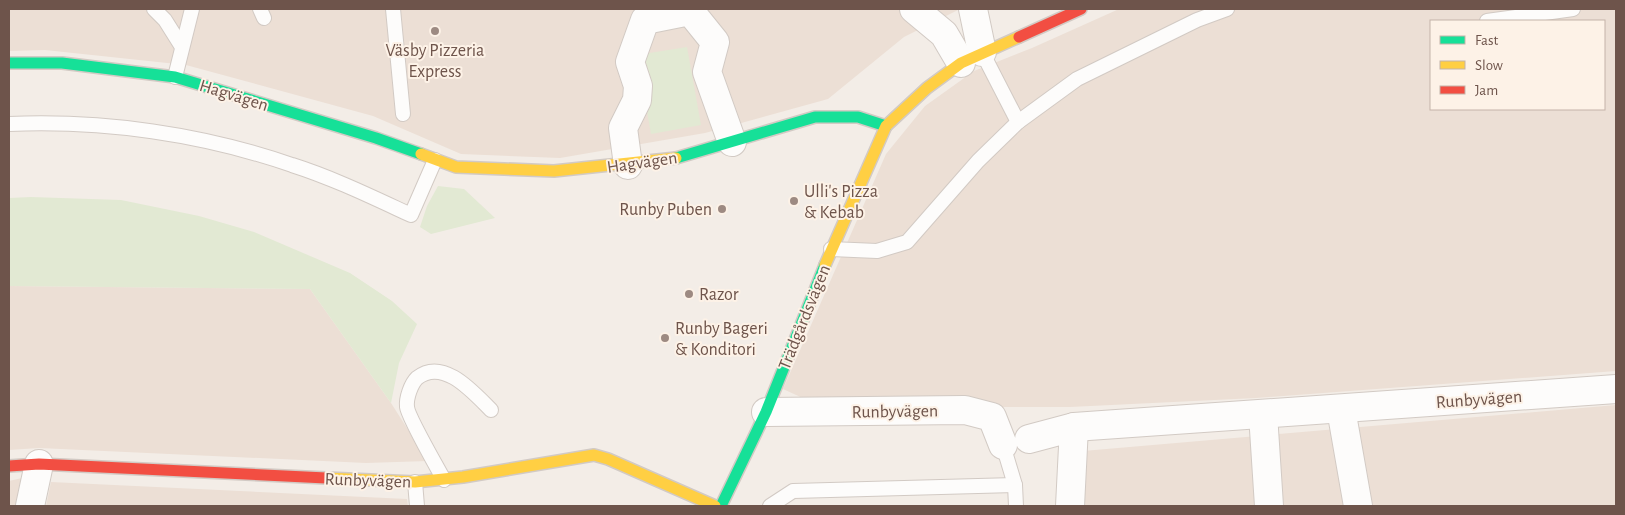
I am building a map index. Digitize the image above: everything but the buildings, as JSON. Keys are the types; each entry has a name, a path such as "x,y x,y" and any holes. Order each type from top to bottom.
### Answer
{"street":[{"path":"914,9 970,59"},
{"path":"934,9 970,59"},
{"path":"970,59 973,9"},
{"path":"886,126 927,88 970,59 1082,9"},
{"path":"628,165 623,128 636,100 638,86 630,62 645,20 690,11 715,42 707,72 732,142"},
{"name":"Hagvägen","path":"9,63 62,63 175,77 383,140 456,167 554,171 628,165 678,158 815,117 858,118 886,126"},
{"name":"Trädgårdsvägen","path":"721,506 766,412 831,249 886,126"},
{"name":"Runbyvägen","path":"1029,439 1074,427 1616,389"},
{"path":"1341,409 1358,506"},
{"name":"Runbyvägen","path":"766,412 965,410 992,417 1003,445"},
{"path":"1263,414 1269,506"},
{"path":"1070,506 1074,427"},
{"name":"Runbyvägen","path":"9,466 39,464 415,482 444,480 594,455 608,459 715,506"},
{"path":"30,506 39,464"}],"lane":[{"path":"154,9 165,20 182,47"},
{"path":"175,77 192,9"},
{"path":"393,9 403,114"},
{"path":"831,249 876,251 907,242 978,161 1018,122 1077,79 1195,14 1227,9"},
{"path":"1494,20 1574,9"},
{"path":"970,59 1018,122"},
{"path":"9,124 97,125 158,132 231,147 292,165 411,215 435,160"},
{"path":"444,480 407,407 412,383 425,372 440,371 466,385 491,410"},
{"path":"1003,445 1015,485 1016,506"},
{"path":"415,482 417,506"},
{"path":"770,506 793,491 1015,485"}],"shaded area":[{"path":"9,9 960,9 904,37 828,99 705,133 560,158 461,154 373,116 186,65 45,50 9,51"},
{"path":"1119,9 1616,9 1616,371 1256,398 1070,407 983,407 807,400 783,389 886,154 925,106 974,71 1032,48"},
{"path":"9,286 310,289 391,403 428,461 366,463 39,448 9,450"},
{"path":"1616,405 1616,506 1079,506 1083,451"},
{"path":"22,478 16,506 9,506 9,481"},
{"path":"51,482 407,499 408,506 46,506"}],"green space":[{"path":"687,47 701,125 651,134 637,55"},
{"path":"438,186 464,189 495,218 431,234 420,227 427,206"},
{"path":"9,198 121,200 199,216 254,232 350,273 392,301 417,324 399,363 391,403 310,289 9,286"}],"traffic: fast":[{"path":"9,63 62,63 175,77 376,138 421,154"},
{"path":"676,158 815,117 858,117 886,126"},
{"path":"721,506 766,412 825,265"}],"traffic: slow":[{"path":"825,265 886,126 927,88 961,63 1019,37"},
{"path":"421,154 456,167 554,171 676,158"},
{"path":"326,478 415,482 463,477 594,455 608,459 715,506"}],"traffic: jam":[{"path":"1019,37 1081,9"},
{"path":"9,466 39,464 326,478"}],"place":[{"name":"Väsby Pizzeria Express","path":"435,31"},
{"name":"Ulli's Pizza & Kebab","path":"794,201"},
{"name":"Runby Puben","path":"722,209"},
{"name":"Razor","path":"689,294"},
{"name":"Runby Bageri & Konditori","path":"665,338"}]}
